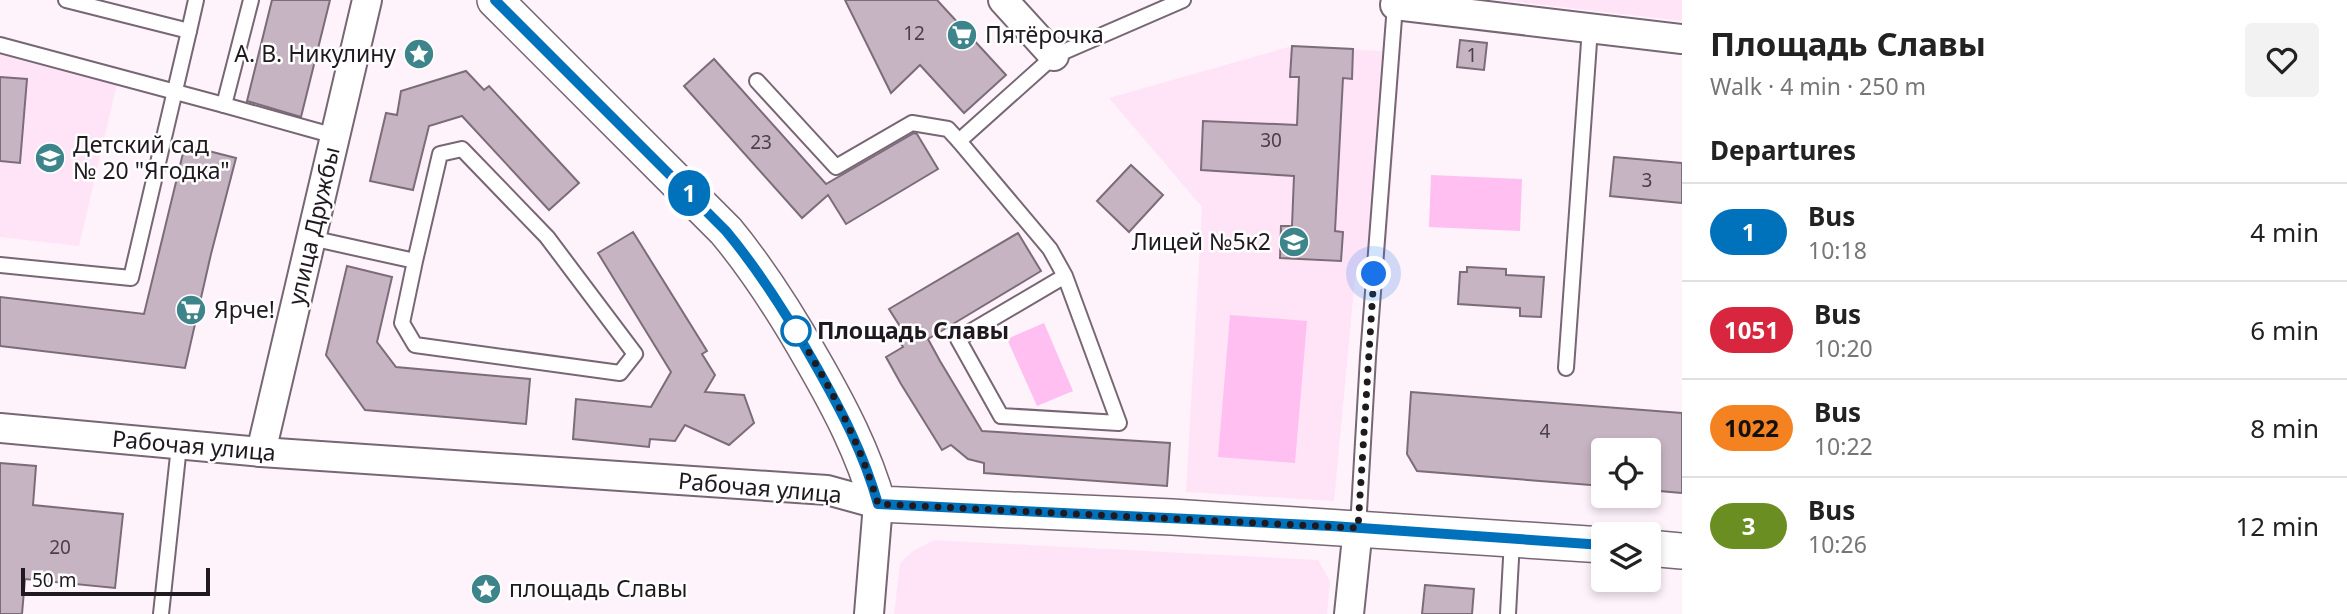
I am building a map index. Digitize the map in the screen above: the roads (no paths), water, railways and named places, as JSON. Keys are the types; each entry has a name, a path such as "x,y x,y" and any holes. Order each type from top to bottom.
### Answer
{"street":[{"name":"улица Дружбы","path":"261,452 367,0"},
{"path":"495,0 726,231 754,264 789,318 845,417 867,466 878,504 869,614"},
{"path":"1003,0 1054,56"},
{"path":"1395,2 1467,7 1590,28 1640,25 1682,39"},
{"name":"Рабочая улица","path":"0,428 179,446 827,490 878,504 1358,528 1591,544"},
{"path":"1349,614 1358,528"},
{"path":"1661,549 1682,551"}],"lane":[{"path":"66,0 189,30"},
{"path":"0,265 131,278 196,0"},
{"path":"225,105 251,0"},
{"path":"959,141 1054,56 1183,0"},
{"path":"1358,528 1395,2"},
{"path":"1566,369 1590,28"},
{"path":"0,45 335,136"},
{"path":"757,81 836,167 912,123 948,129 1050,249 1065,276 1119,424 1001,416 958,339 1065,276"},
{"path":"462,149 547,237 635,354 620,373 415,345 402,323 415,261 440,154 462,149"},
{"path":"311,238 415,261"},
{"path":"161,614 179,446"},
{"path":"1508,614 1513,539"}],"place":[{"name":"Пятёрочка","path":"962,35"},
{"name":"А. В. Никулину","path":"419,54"},
{"name":"Детский сад № 20 \"Ягодка\"","path":"50,158"},
{"name":"Лицей №5к2","path":"1294,242"},
{"name":"Ярче!","path":"191,310"},
{"name":"Площадь Славы","path":"796,331"},
{"name":"площадь Славы","path":"486,589"}]}
